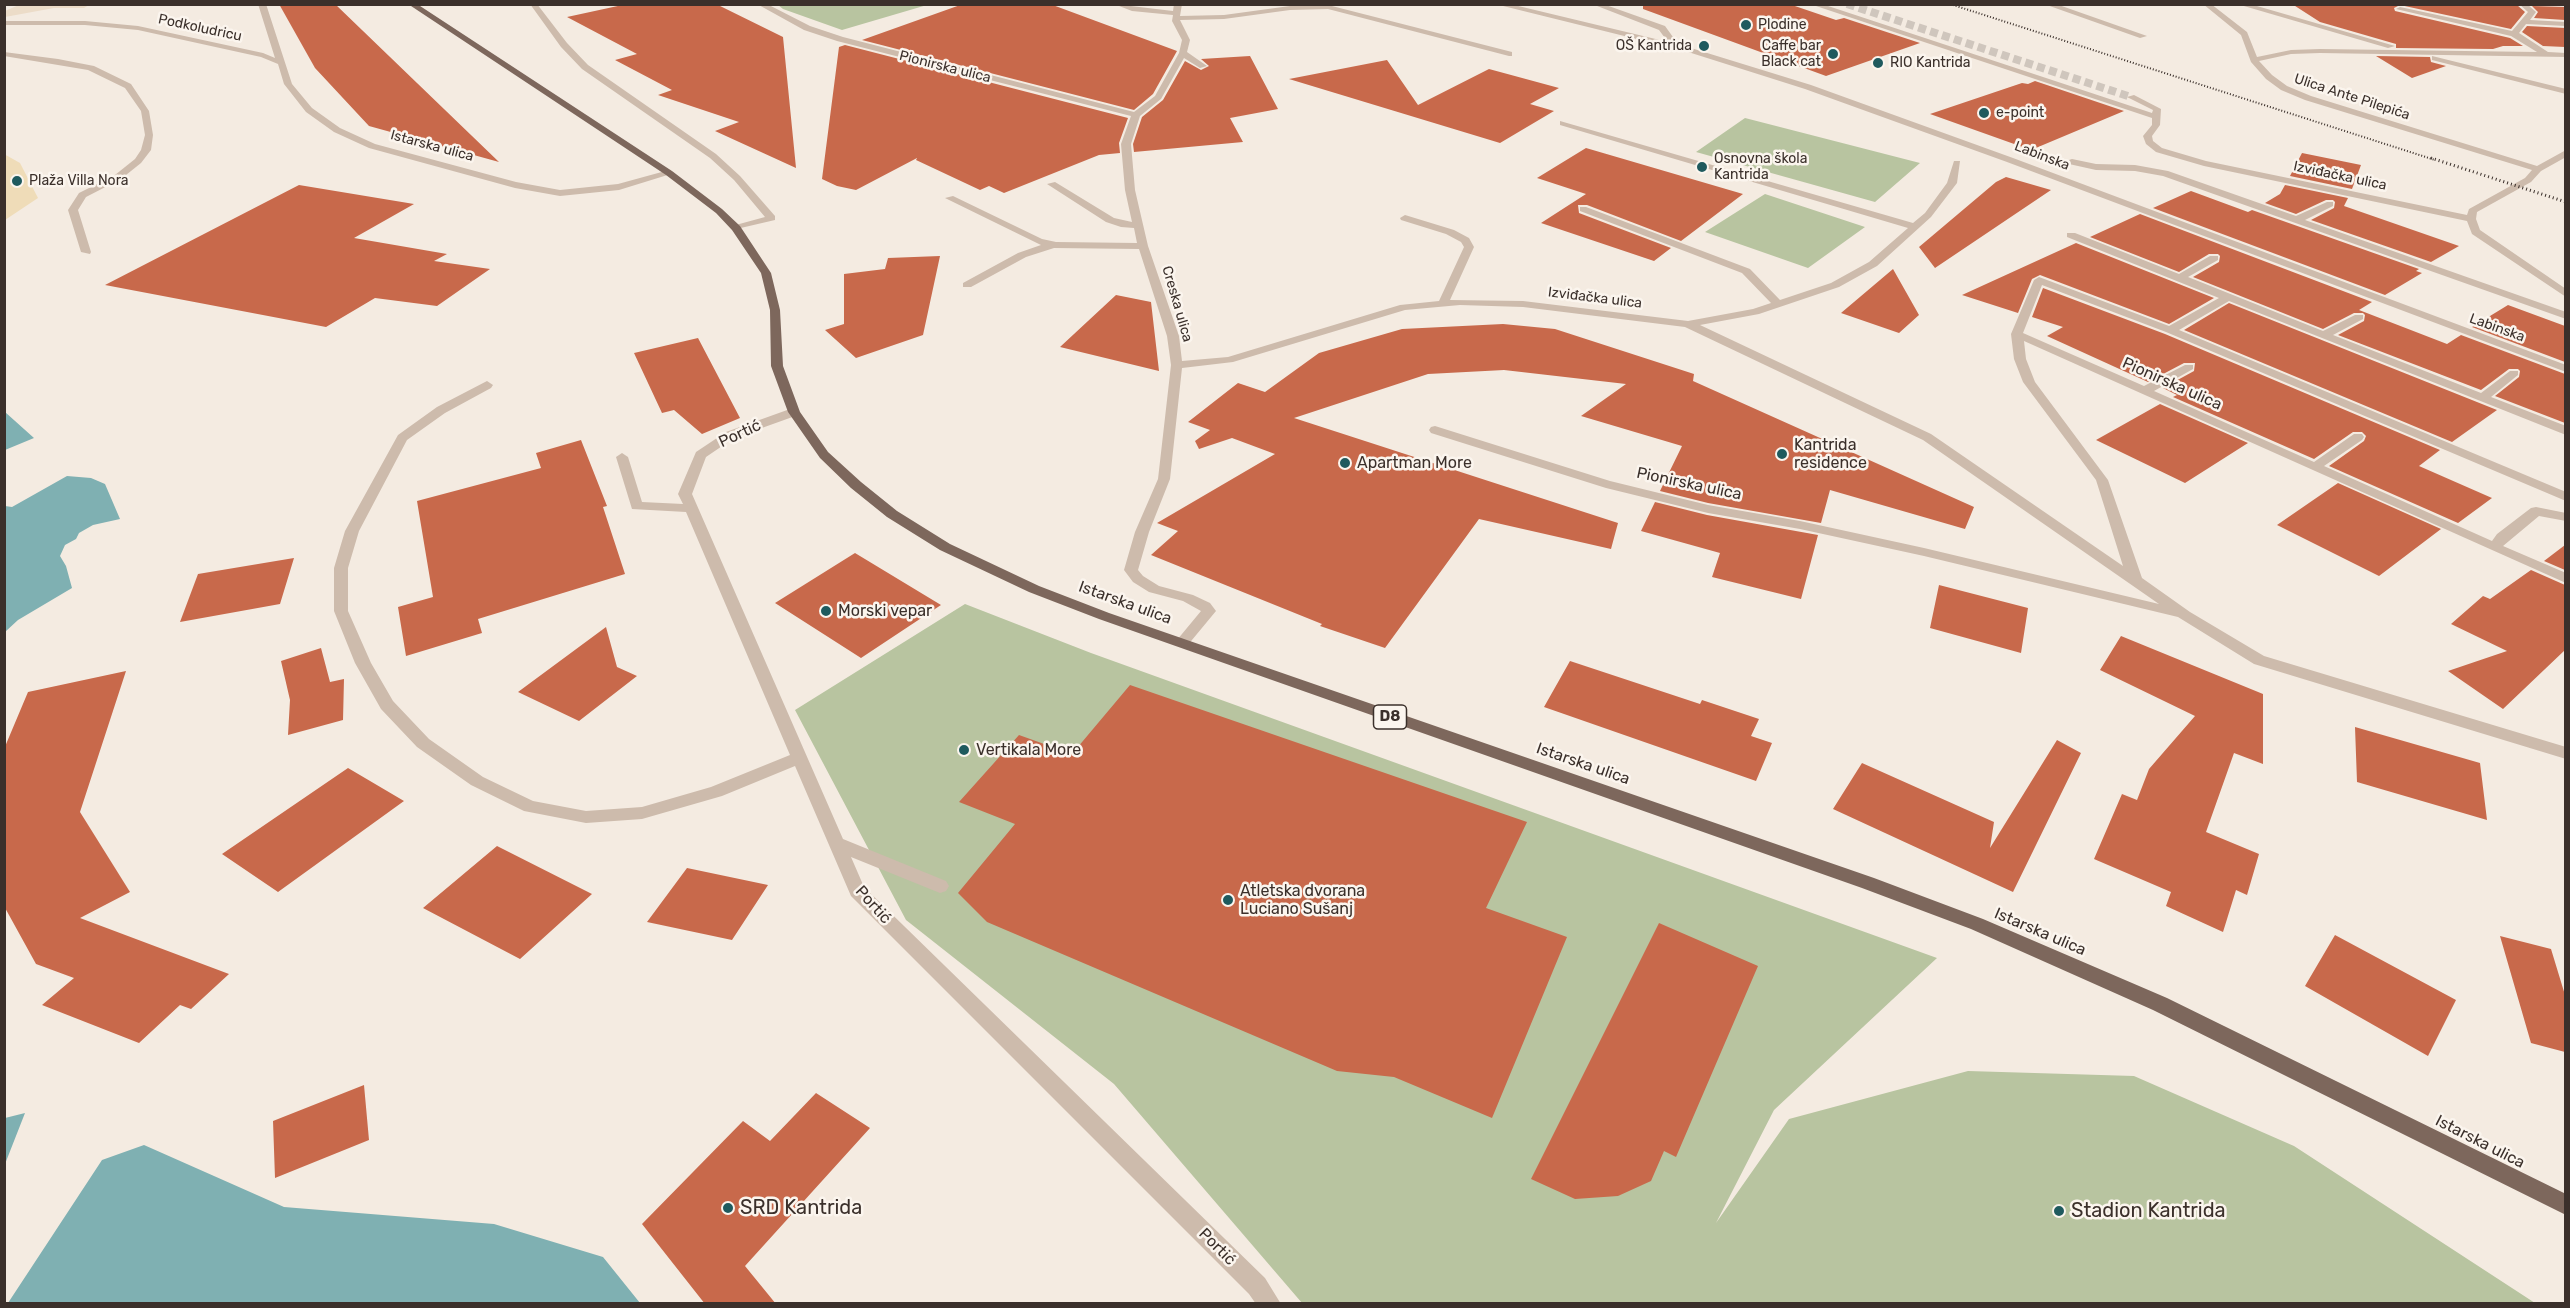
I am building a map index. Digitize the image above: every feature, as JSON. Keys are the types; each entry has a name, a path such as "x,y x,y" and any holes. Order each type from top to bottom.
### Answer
{"main road":[{"name":"Istarska ulica","path":"411,4 549,97 669,172 736,228 766,273 775,310 777,366 794,412 824,455 856,485 892,514 945,547 1034,589 1857,879 1977,924 2170,1010 2310,1077 2565,1205"}],"street":[{"name":"Istarska ulica","path":"262,4 288,84 309,110 337,130 372,146 431,164 515,185 560,193 619,187 669,172"},
{"path":"533,4 564,45 585,67 713,156 737,178 771,218 736,228"},
{"name":"Pionirska ulica","path":"760,4 807,28 840,39 1136,115"},
{"path":"1118,4 1132,9 1224,17 1328,7 1509,54"},
{"name":"Labinska","path":"1498,4 1536,8 1775,76 1897,118 2564,369"},
{"path":"1595,4 1662,28 1676,46"},
{"path":"1813,4 2157,117 2157,109 2131,97"},
{"path":"2047,4 2143,36"},
{"path":"2206,4 2244,34 2254,60"},
{"name":"Ulica Ante Pilepića","path":"2240,4 2565,92"},
{"path":"2514,34 2532,12 2522,4"},
{"path":"2400,9 2514,34 2547,55"},
{"path":"1136,115 1158,97 1183,53 1186,40 1177,12"},
{"path":"2525,22 2565,24"},
{"name":"Podkoludricu","path":"4,23 85,23 138,28 263,55 281,63"},
{"name":"Ulica Ante Pilepića","path":"2538,169 2308,98 2284,88 2269,77 2254,60 2291,52 2319,51 2565,55"},
{"path":"1183,53 1203,66"},
{"path":"4,54 92,68 128,87 138,98 145,111 149,135 146,150 138,161 118,177 82,195 73,210 86,252"},
{"name":"Creska ulica","path":"1136,115 1126,144 1130,190 1143,246 1173,336 1177,365 1164,479 1142,532 1131,570 1138,579 1154,589 1188,598 1205,606 1209,611 1182,643"},
{"name":"Izviđačka ulica","path":"2157,117 2156,125 2146,136 2149,142 2159,150 2204,163 2471,219"},
{"path":"1563,123 1913,226"},
{"path":"2565,153 2538,169 2528,180 2472,211 2471,219 2476,231 2565,293"},
{"path":"2072,162 2096,167 2135,168 2165,173 2565,316"},
{"name":"Izviđačka ulica","path":"1177,365 1229,360 1404,307 1443,303 1523,304 1688,324 1755,312 1835,285 1873,264 1928,215 1952,183 1957,163"},
{"path":"1052,184 1110,220 1121,224 1138,225"},
{"path":"950,198 1039,241 1056,245"},
{"path":"2297,220 2330,204"},
{"path":"1583,209 1746,271 1778,304"},
{"path":"1405,218 1450,232 1466,240 1469,247 1443,303"},
{"path":"2071,235 2565,431"},
{"path":"967,285 1038,248 1056,245 1143,246"},
{"path":"2179,278 2214,258"},
{"path":"2134,580 2102,480 2029,382 2020,359 2017,334 2039,280 2170,330 2565,497"},
{"path":"2170,330 2228,297"},
{"path":"2324,335 2359,317"},
{"name":"Pionirska ulica","path":"1688,324 1927,437 2185,615 2259,660 2565,753"},
{"name":"Pionirska ulica","path":"2017,334 2565,579"},
{"path":"2144,391 2189,367"},
{"path":"2482,398 2514,373"},
{"path":"487,384 441,410 402,438 352,531 341,568 341,611 363,663 387,705 423,743 477,782 530,807 585,817 642,813 716,792 799,758"},
{"name":"Portić","path":"794,412 730,435 700,455 685,495 856,891 1257,1286 1270,1304"},
{"name":"Pionirska ulica","path":"1435,430 1606,484 1708,509 1800,525 1901,547 2185,615"},
{"path":"2314,467 2358,437"},
{"path":"622,457 637,506 691,508"},
{"path":"2494,548 2502,537 2536,511 2565,517"},
{"path":"837,844 940,886"}],"green space":[{"path":"778,5 927,5 842,30 783,9"},
{"path":"1745,118 1920,163 1875,202 1696,152"},
{"path":"1765,194 1865,227 1808,268 1705,232"},
{"path":"965,604 1091,653 1937,958 1774,1110 1716,1223 1789,1119 1968,1071 2134,1076 2294,1146 2535,1303 1302,1303 1114,1084 906,920 795,710"}],"sand":[{"name":"Plaža Villa Nora","path":"4,154 20,163 38,198 5,220"}],"shaded area":[{"path":"21,4 89,5 84,8 54,8 5,17 5,11"}],"water":[{"path":"5,412 34,438 5,450"},
{"path":"67,476 91,478 105,484 120,519 93,525 65,545 60,556 66,566 72,588 18,620 5,632 5,506 12,507"},
{"path":"25,1113 5,1164 5,1118"},
{"path":"144,1145 284,1207 494,1224 603,1257 640,1303 8,1303 102,1160"}],"building":[{"path":"279,4 335,4 499,162 369,126 315,68"},
{"path":"627,4 716,4 783,37 796,168 715,131 739,122 658,95 672,90 615,60 637,54 567,17"},
{"path":"963,4 1050,4 1177,51 1153,94 1134,110 862,40"},
{"path":"1643,4 1789,4 1836,20 1844,18 1920,43 1826,76 1643,9"},
{"path":"2292,4 2517,5 2525,12 2511,29 2400,5 2394,8 2395,11 2510,38 2523,46 2503,46 2493,49 2396,48 2396,44 2320,22"},
{"path":"2532,6 2565,7 2565,20 2534,18 2538,12"},
{"path":"2527,26 2565,28 2565,47 2543,46 2522,32"},
{"path":"845,45 1128,118 1119,143 1120,153 1099,155 1004,193 989,186 980,190 916,160 917,158 856,190 837,186 822,179 839,47"},
{"path":"1250,56 1278,109 1230,118 1243,142 1134,152 1133,144 1142,117 1163,100 1185,61 1201,70 1209,66 1201,59"},
{"path":"2376,56 2430,57 2431,62 2446,66 2412,78"},
{"path":"1387,60 1418,105 1489,69 1559,88 1530,104 1554,111 1500,143 1289,79"},
{"path":"2035,81 2124,111 2031,150 1930,114 2022,83 2028,84"},
{"path":"1586,148 1743,194 1681,241 1587,205 1578,205 1579,213 1671,248 1654,261 1541,223 1586,194 1537,178"},
{"path":"2302,153 2361,165 2352,189 2290,176"},
{"path":"2006,177 2051,190 1935,268 1919,247 1996,182"},
{"path":"299,185 414,204 354,238 447,254 434,261 490,269 437,306 375,298 326,327 105,285"},
{"path":"2285,185 2348,198 2344,206 2459,246 2431,262 2311,220 2334,208 2333,200 2326,200 2296,214 2265,203 2280,194"},
{"path":"2191,191 2419,269 2416,271 2422,273 2385,295 2153,208"},
{"path":"2140,214 2372,302 2359,310 2447,344 2461,335 2565,374 2565,423 2495,396 2519,377 2518,369 2509,369 2481,390 2338,335 2364,321 2363,313 2354,313 2323,329 2193,277 2219,262 2218,254 2209,254 2179,272 2090,237"},
{"path":"2076,243 2214,298 2169,324 2040,275 2032,279 2018,313 1962,295"},
{"path":"940,256 923,335 856,358 825,330 844,324 844,274 885,269 888,258"},
{"path":"1893,269 1919,315 1899,333 1841,313"},
{"path":"2043,288 2165,334 2440,450 2419,466 2492,498 2458,523 2329,466 2364,441 2366,436 2362,432 2353,432 2314,459 2173,397 2177,395 2163,388 2194,371 2195,363 2184,363 2148,382 2047,336 2063,327 2032,317"},
{"path":"1116,295 1151,302 1159,371 1060,347"},
{"path":"2229,303 2497,410 2452,442 2184,330"},
{"path":"2508,305 2565,326 2565,362 2472,327"},
{"path":"1503,324 1555,329 1694,374 1693,381 1974,507 1965,529 1830,490 1821,523 1708,503 1660,491 1682,446 1581,416 1626,384 1504,370 1428,374 1294,418 1618,523 1611,549 1479,519 1385,648 1320,626 1322,624 1151,555 1178,531 1157,523 1275,454 1232,438 1199,449 1195,441 1210,430 1188,422 1238,383 1265,392 1319,353 1402,329"},
{"path":"698,338 740,418 702,434 674,410 662,413 634,353"},
{"path":"2160,404 2248,443 2185,483 2096,440"},
{"path":"581,440 607,506 603,507 625,574 478,619 482,633 406,656 398,607 433,597 417,501 541,468 536,453"},
{"path":"2338,483 2441,529 2379,576 2277,525"},
{"path":"1655,502 1707,515 1818,535 1801,599 1712,577 1720,553 1641,531"},
{"path":"2565,545 2565,570 2544,561"},
{"path":"855,553 941,605 861,658 775,603"},
{"path":"294,558 280,604 180,622 198,574"},
{"path":"2531,570 2565,585 2565,650 2503,709 2448,671 2507,651 2451,624 2483,596 2490,599"},
{"path":"1939,585 2028,608 2021,653 1930,628"},
{"path":"606,627 617,667 637,676 579,721 518,692"},
{"path":"2121,636 2263,694 2263,764 2234,753 2206,832 2259,854 2247,895 2236,890 2223,932 2166,906 2171,892 2094,859 2122,794 2137,800 2149,769 2195,716 2100,670"},
{"path":"321,648 330,682 344,679 343,720 288,735 290,700 281,661"},
{"path":"1570,661 1700,704 1702,700 1759,719 1751,736 1772,743 1756,781 1544,707"},
{"path":"126,671 80,812 130,892 80,918 229,974 191,1009 180,1005 139,1043 42,1005 74,978 36,964 4,906 4,749 28,692"},
{"name":"Atletska dvorana Luciano Sušanj","path":"1130,685 1527,822 1486,908 1567,937 1492,1118 1394,1077 1337,1071 987,922 958,893 1015,824 959,802 1019,735 1072,754"},
{"path":"2355,727 2480,763 2487,820 2357,782"},
{"path":"2057,740 2081,753 2013,892 1833,809 1862,763 1994,822 1990,848"},
{"path":"348,768 404,801 278,892 222,854"},
{"path":"497,846 592,894 520,959 423,908"},
{"path":"687,868 768,885 732,940 647,922"},
{"path":"1659,923 1758,966 1676,1157 1664,1151 1651,1181 1618,1196 1575,1199 1531,1179"},
{"path":"2335,935 2456,1000 2428,1056 2305,986"},
{"path":"2500,936 2551,949 2565,995 2565,1052 2531,1043"},
{"path":"364,1085 369,1140 275,1178 273,1121"},
{"path":"816,1093 870,1128 745,1266 776,1304 705,1304 642,1224 743,1121 770,1141"}],"tunnel":[{"path":"1847,4 2131,97"}],"railway":[{"path":"1950,4 2435,160"},
{"path":"2431,158 2566,202"}],"place":[{"name":"Plodine","path":"1746,25"},
{"name":"OŠ Kantrida","path":"1704,46"},
{"name":"Caffe bar Black cat","path":"1833,54"},
{"name":"RIO Kantrida","path":"1878,63"},
{"name":"e-point","path":"1984,113"},
{"name":"Osnovna škola Kantrida","path":"1702,167"},
{"name":"Plaža Villa Nora","path":"17,181"},
{"name":"Kantrida residence","path":"1782,454"},
{"name":"Apartman More","path":"1345,463"},
{"name":"Morski vepar","path":"826,611"},
{"name":"Vertikala More","path":"964,750"},
{"name":"Atletska dvorana Luciano Sušanj","path":"1228,900"},
{"name":"SRD Kantrida","path":"728,1208"},
{"name":"Stadion Kantrida","path":"2059,1211"}]}
